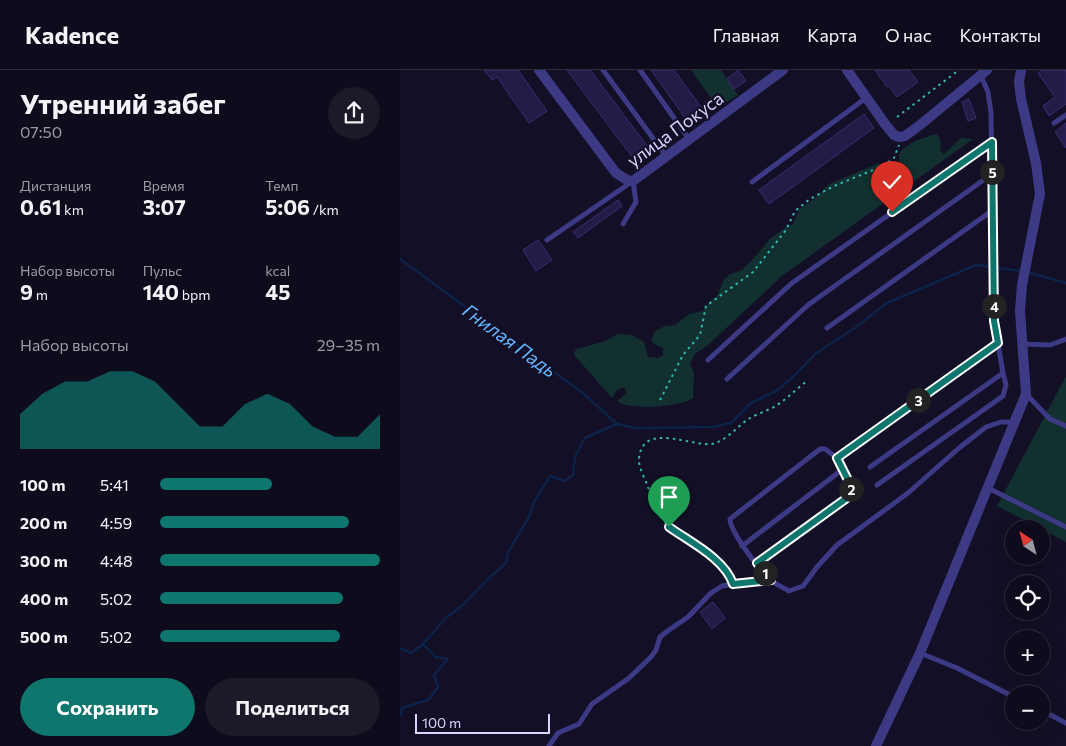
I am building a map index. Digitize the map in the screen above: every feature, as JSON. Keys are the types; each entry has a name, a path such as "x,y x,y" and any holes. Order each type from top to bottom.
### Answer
{"street":[{"name":"улица Покуса","path":"539,70 616,173 627,180 633,181 783,70"},
{"path":"847,70 890,131 899,137 905,136 920,126 984,73"},
{"path":"876,746 920,653 1026,394 1020,311 1022,285 1040,194 1036,163 1021,99 1019,82 1021,70"}],"lane":[{"path":"603,70 666,157"},
{"path":"640,70 689,139"},
{"path":"878,485 1003,396 1006,386 994,321 991,113 984,73"},
{"path":"752,182 867,98"},
{"path":"1054,123 1066,115"},
{"path":"708,360 792,283 992,142"},
{"path":"727,379 808,305 992,174"},
{"path":"547,240 633,181 636,202 623,224"},
{"path":"827,328 993,210"},
{"path":"1022,344 1050,345 1066,339"},
{"path":"837,458 998,343"},
{"path":"870,467 1004,373"},
{"path":"1026,394 1050,418 1066,426"},
{"path":"757,563 851,495 851,486 837,458 825,449 820,449 730,519 730,524 742,546 771,580 789,591 797,590 803,586 817,566 837,546 908,493 986,427 1001,422 1014,422"},
{"path":"742,546 843,469"},
{"path":"988,488 1066,527"},
{"path":"549,746 558,733 579,724 592,704 629,678 651,657 656,650 660,638 688,617 711,593 722,586 771,580"},
{"path":"920,653 957,668 1005,692"},
{"path":"1050,715 1066,723"}],"path":[{"path":"897,117 959,70"},
{"path":"660,400 683,354 700,335 706,306 753,272 786,230 796,211 810,199 834,186 883,166 894,158 899,137"},
{"path":"733,584 728,571 718,561 669,527 660,516 653,502 639,461 640,454 643,447 658,437 712,444 731,434 749,419 775,406 807,381"}],"green space":[{"path":"691,70 721,70 738,95 718,108"},
{"path":"937,134 941,141 940,150 944,154 961,138 973,139 782,276 707,346 695,354 690,363 694,373 693,398 677,404 655,407 623,404 617,401 626,394 626,390 623,387 617,390 612,398 574,355 577,349 605,341 618,334 632,335 644,342 648,357 657,358 663,356 663,348 654,344 651,340 655,331 665,326 675,325 689,314 703,311 710,301 717,296 724,279 730,274 742,270 770,239 793,224 799,210 829,184 879,163 884,168 880,183 881,189 888,190 905,172 900,161 900,153 908,145"},
{"path":"1066,376 1066,542 1050,534 1050,520 1024,520 997,506"}],"building":[{"path":"484,70 518,70 547,111 529,123 497,77 492,80"},
{"path":"567,70 590,70 648,147 633,158"},
{"path":"651,70 674,70 704,111 688,122"},
{"path":"738,70 746,81 734,89 727,79"},
{"path":"875,70 909,70 918,82 897,97"},
{"path":"1042,70 1066,70 1066,104 1049,116 1043,106 1055,97 1038,73"},
{"path":"969,99 976,118 968,121 962,102"},
{"path":"864,114 874,128 769,204 759,190"},
{"path":"1066,123 1066,148 1055,132"},
{"path":"618,200 622,206 578,238 573,232"},
{"path":"538,240 552,260 536,271 523,250"},
{"path":"713,602 725,618 712,629 700,612"}],"waterway":[{"name":"Гнилая Падь","path":"400,259 584,394 617,424"},
{"path":"400,648 411,653 423,644 446,618 464,604 506,563 508,552 529,517 535,500 550,476 564,481 573,475 575,457 585,438 617,424 636,428 713,427 731,423 751,403 776,391 793,377 815,354 855,328 887,303 976,265 1021,271"},
{"path":"1027,272 1066,283"},
{"path":"400,716 402,708 428,700 438,687 434,675 448,659 435,657 423,644"}],"route":[{"path":"669,527 718,561 728,571 733,584 771,580 757,563 851,495 851,486 837,458 998,343 994,321 992,142 892,212"}]}
